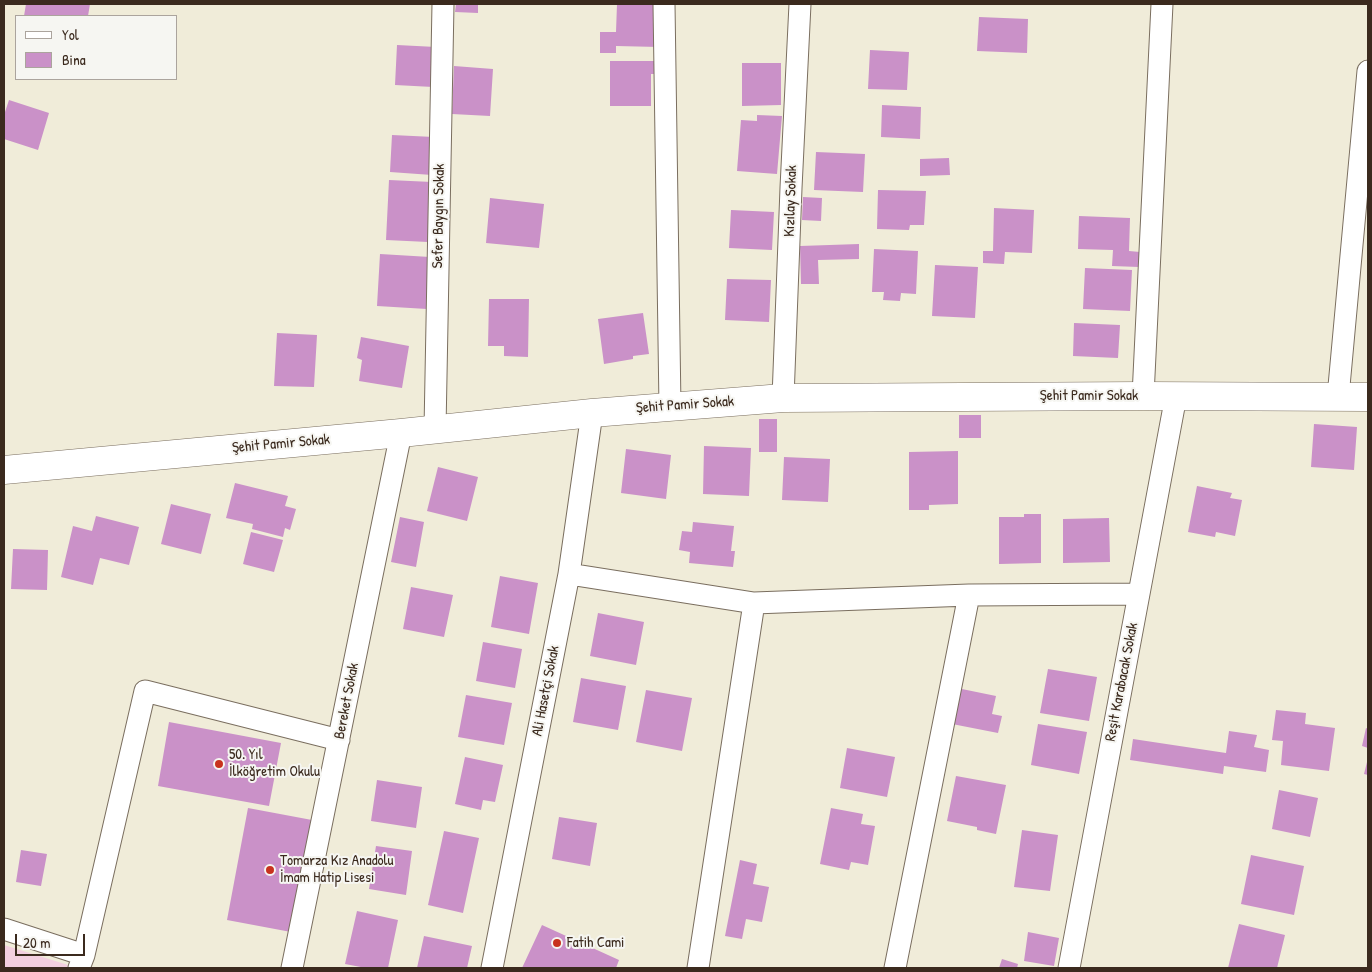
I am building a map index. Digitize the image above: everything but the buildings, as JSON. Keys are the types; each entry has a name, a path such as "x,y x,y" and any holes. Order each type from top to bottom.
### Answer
{"street":[{"name":"Sefer Baygın Sokak","path":"436,429 444,4"},
{"path":"664,4 670,407"},
{"name":"Kızılay Sokak","path":"784,398 791,188 800,4"},
{"path":"1143,396 1162,4"},
{"path":"1338,397 1368,72"},
{"name":"Reşit Karabacak Sokak","path":"1069,968 1176,396"},
{"name":"Şehit Pamir Sokak","path":"4,470 401,433 592,412 784,398 1368,397"},
{"name":"Ali Hasetçi Sokak","path":"492,968 569,574 592,412"},
{"name":"Bereket Sokak","path":"292,968 340,740 401,433"},
{"path":"569,574 754,604 969,595 1139,594"},
{"path":"895,968 969,595"},
{"path":"698,968 754,604"},
{"path":"4,929 82,962 145,692 340,740"}],"shaded area":[{"path":"4,945 68,965 67,968 4,968"}],"place":[{"name":"50. Yıl İlköğretim Okulu","path":"219,764"},
{"name":"Tomarza Kız Anadolu İmam Hatip Lisesi","path":"270,870"},
{"name":"Fatih Cami","path":"557,943"}]}
